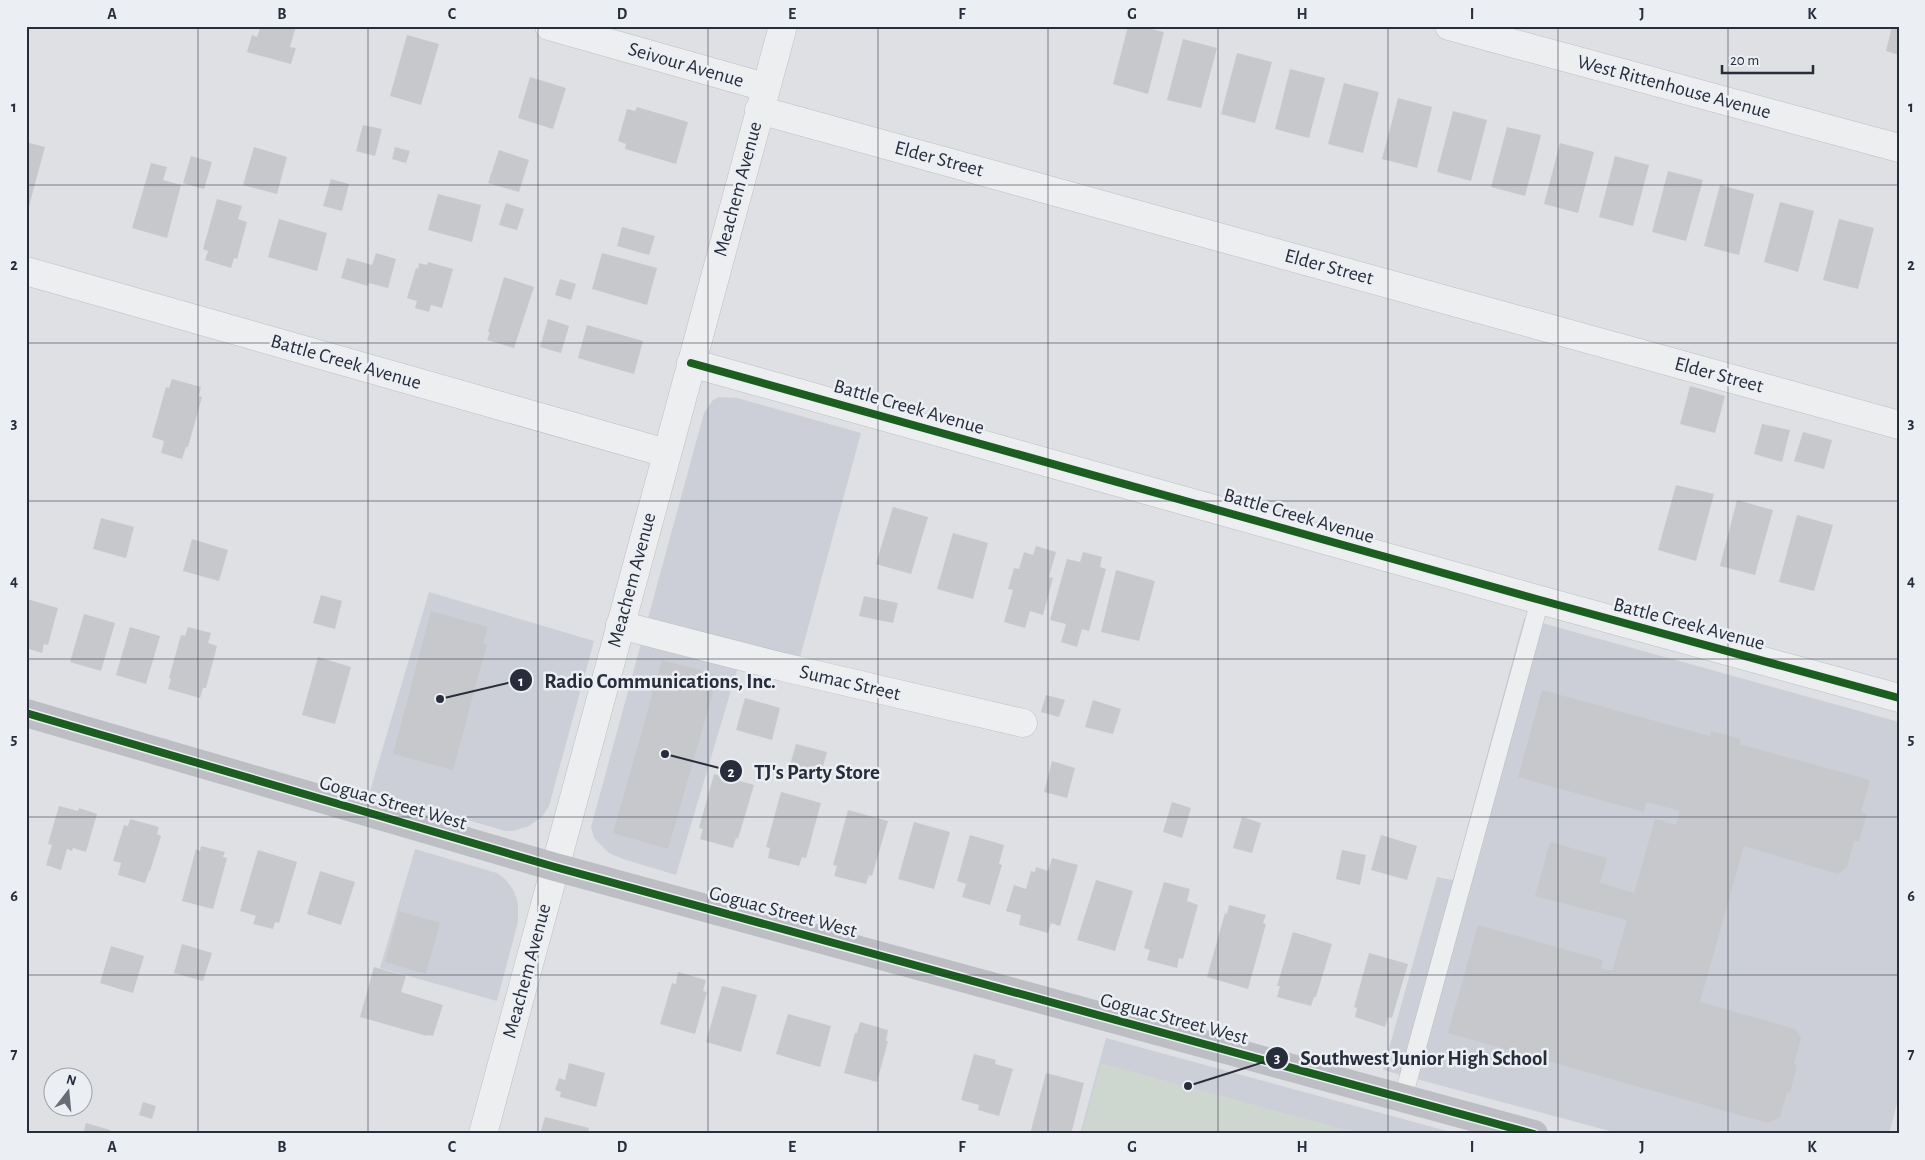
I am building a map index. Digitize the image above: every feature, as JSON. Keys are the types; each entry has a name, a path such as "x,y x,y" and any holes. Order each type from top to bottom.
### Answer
{"street":[{"name":"Seivour Avenue","path":"549,26 762,99"},
{"name":"Meachem Avenue","path":"483,1134 783,26"},
{"name":"West Rittenhouse Avenue","path":"1449,26 1899,148"},
{"name":"Elder Street","path":"762,99 1899,425"},
{"name":"Battle Creek Avenue","path":"26,271 666,453"},
{"name":"Battle Creek Avenue","path":"691,363 1540,600 1899,698"},
{"name":"Sumac Street","path":"620,624 783,667 1023,723"},
{"name":"Goguac Street West","path":"26,712 555,867 1534,1134"}],"lane":[{"path":"1403,1098 1540,600"}],"shaded area":[{"path":"719,397 737,398 861,433 799,661 744,647 676,875 609,853 594,838 591,827 704,413 713,400"},
{"path":"429,592 594,641 549,806 542,817 529,826 513,831 505,831 370,791"},
{"path":"1524,618 1899,722 1899,1096 1889,1134 1621,1134 1383,1070 1437,877 1453,880"},
{"path":"415,849 497,873 506,880 514,891 518,904 518,922 497,1001 380,968"},
{"path":"1106,1038 1458,1134 1080,1134"},
{"path":"1101,1063 1361,1134 1082,1134"}],"building":[{"path":"261,26 296,26 290,47 296,48 291,64 247,52 252,35 257,37"},
{"path":"1128,26 1139,26 1164,32 1148,94 1113,84"},
{"path":"1892,26 1899,26 1899,55 1886,51"},
{"path":"407,35 439,44 421,105 390,96"},
{"path":"1183,39 1217,48 1201,108 1167,100"},
{"path":"1237,53 1272,62 1255,123 1221,114"},
{"path":"1290,69 1325,78 1309,138 1275,129"},
{"path":"530,77 566,88 553,129 518,118"},
{"path":"1344,83 1379,92 1363,153 1328,144"},
{"path":"1398,98 1432,107 1417,168 1382,159"},
{"path":"637,107 688,122 676,164 625,149 626,144 618,141 627,109 635,111"},
{"path":"1453,111 1487,120 1471,181 1437,172"},
{"path":"363,125 382,129 375,156 356,151"},
{"path":"1507,127 1541,135 1525,196 1491,187"},
{"path":"26,142 45,147 29,206 26,206"},
{"path":"1560,143 1594,152 1578,213 1544,204"},
{"path":"254,147 287,157 277,194 243,185"},
{"path":"395,147 410,151 406,163 392,159"},
{"path":"499,150 529,160 519,192 488,183"},
{"path":"191,156 212,162 204,189 183,183"},
{"path":"1615,156 1649,165 1633,226 1599,217"},
{"path":"151,163 167,167 163,180 181,185 167,238 132,228"},
{"path":"1668,171 1703,180 1686,241 1652,232"},
{"path":"331,179 349,184 342,211 323,206"},
{"path":"1720,185 1754,194 1739,255 1704,246"},
{"path":"438,194 481,205 472,242 428,230"},
{"path":"217,199 242,206 238,219 247,222 237,259 234,258 231,268 205,260 208,251 203,249"},
{"path":"1780,202 1814,211 1798,272 1764,262"},
{"path":"506,203 524,209 517,230 499,225"},
{"path":"279,219 327,233 317,271 268,257"},
{"path":"1839,219 1874,228 1858,289 1823,280"},
{"path":"622,227 655,236 649,255 617,246"},
{"path":"376,253 396,259 388,288 369,283 368,286 341,278 347,258 372,265"},
{"path":"602,253 657,268 647,305 592,289"},
{"path":"428,262 453,269 442,308 431,305 429,312 415,308 417,301 407,298 416,268 418,269 419,263 427,265"},
{"path":"504,277 534,287 514,348 487,340"},
{"path":"560,279 576,284 571,300 555,295"},
{"path":"548,319 569,326 561,353 540,347"},
{"path":"587,325 643,341 634,374 578,358"},
{"path":"172,379 201,387 199,396 202,397 188,447 186,447 182,459 161,453 164,441 152,437 166,387 169,388"},
{"path":"1690,386 1725,396 1715,433 1680,424"},
{"path":"1762,424 1790,430 1782,462 1754,454"},
{"path":"1803,432 1832,440 1824,469 1794,461"},
{"path":"1676,485 1714,494 1696,561 1658,550"},
{"path":"1737,500 1773,510 1755,575 1720,566"},
{"path":"893,507 928,517 911,574 876,564"},
{"path":"1797,515 1833,525 1814,591 1779,582"},
{"path":"101,518 134,527 126,558 93,549"},
{"path":"953,533 988,543 973,599 937,589"},
{"path":"192,539 228,550 219,581 183,571"},
{"path":"1036,546 1056,552 1049,577 1053,578 1043,615 1030,611 1025,628 1004,622 1013,590 1008,589 1014,568 1019,569 1024,552 1033,555"},
{"path":"1083,552 1102,557 1100,567 1106,569 1089,631 1082,629 1077,647 1061,642 1066,624 1050,620 1067,559 1080,562"},
{"path":"1116,570 1155,581 1139,641 1101,632"},
{"path":"321,595 342,601 335,629 313,623"},
{"path":"864,596 898,603 893,623 859,616"},
{"path":"27,599 58,608 48,645 44,644 42,653 26,648"},
{"path":"431,611 488,627 483,643 487,644 453,770 393,754"},
{"path":"84,614 115,623 101,671 70,662"},
{"path":"130,627 160,636 146,684 116,675"},
{"path":"188,627 211,633 208,643 217,646 206,688 203,688 200,698 168,689 171,679 169,678 181,635 185,636"},
{"path":"318,657 351,667 335,724 302,715"},
{"path":"662,660 718,675 668,849 613,833"},
{"path":"1542,690 1710,736 1711,731 1741,739 1739,744 1870,780 1861,812 1867,814 1859,841 1854,841 1847,867 1838,874 1744,846 1700,1002 1795,1029 1801,1038 1794,1064 1797,1065 1790,1093 1787,1092 1780,1117 1768,1123 1448,1033 1478,925 1603,960 1601,968 1612,971 1627,920 1535,896 1550,842 1607,858 1600,883 1634,893 1655,819 1676,825 1680,811 1646,802 1644,812 1518,777"},
{"path":"1046,695 1065,700 1059,717 1041,712"},
{"path":"745,698 780,708 772,740 736,730"},
{"path":"1093,700 1121,709 1113,734 1085,727"},
{"path":"796,744 827,752 819,781 788,772"},
{"path":"1052,761 1075,768 1067,798 1044,792"},
{"path":"714,774 754,785 738,839 736,838 733,848 700,839 703,829 699,828"},
{"path":"781,792 821,803 806,858 802,857 799,866 768,858 770,848 766,847"},
{"path":"1172,802 1191,808 1182,838 1163,832"},
{"path":"59,806 78,811 79,808 97,814 86,852 73,848 72,851 67,849 61,870 46,865 52,845 48,844"},
{"path":"848,810 888,821 872,876 869,875 866,884 834,876 837,866 833,865"},
{"path":"1242,817 1261,823 1252,853 1233,848"},
{"path":"130,819 159,827 157,834 161,836 145,883 118,875 121,863 113,861 124,825 128,826"},
{"path":"914,822 950,832 934,889 898,879"},
{"path":"970,835 1004,845 999,864 1002,865 990,905 962,897 966,884 957,881"},
{"path":"1381,835 1417,846 1407,880 1371,870"},
{"path":"201,846 225,852 223,857 227,858 213,909 182,901 196,849 200,851"},
{"path":"258,850 297,862 279,923 275,922 273,929 253,924 256,916 240,911"},
{"path":"1342,850 1366,855 1360,885 1336,879"},
{"path":"1052,858 1078,865 1060,926 1051,923 1048,933 1019,925 1021,915 1006,911 1014,885 1026,889 1031,871 1035,872 1036,867 1048,871"},
{"path":"320,871 355,882 341,925 307,914"},
{"path":"1096,880 1133,891 1115,951 1077,940"},
{"path":"1164,882 1190,889 1187,901 1198,905 1183,959 1179,958 1177,968 1147,960 1150,950 1144,948"},
{"path":"1229,905 1266,915 1263,923 1266,924 1248,989 1207,977"},
{"path":"399,911 440,923 426,974 385,962"},
{"path":"1293,932 1332,944 1316,997 1314,997 1311,1006 1277,997 1280,986 1277,986"},
{"path":"182,944 212,953 203,981 174,973"},
{"path":"111,946 144,956 133,993 100,983"},
{"path":"1369,953 1408,964 1392,1018 1388,1017 1385,1027 1355,1017 1357,1008 1354,1007"},
{"path":"374,967 406,976 401,992 443,1005 433,1036 427,1036 360,1017"},
{"path":"678,972 706,980 703,991 707,992 695,1034 660,1024 672,983 676,984"},
{"path":"722,986 757,995 741,1052 706,1042"},
{"path":"788,1014 831,1026 820,1067 776,1054"},
{"path":"860,1022 888,1030 886,1041 888,1041 877,1082 844,1073"},
{"path":"974,1054 996,1060 995,1064 1013,1069 999,1116 978,1110 979,1105 961,1100"},
{"path":"569,1063 605,1073 596,1107 560,1097 561,1092 555,1090 559,1078 565,1080"},
{"path":"1046,1073 1084,1083 1071,1134 1030,1134"},
{"path":"143,1102 156,1106 152,1119 139,1115"},
{"path":"545,1117 589,1128 588,1132 592,1134 540,1134"},
{"path":"86,1123 110,1130 109,1134 83,1134"}],"cycle path":[{"path":"691,363 1540,600 1899,698"},
{"path":"26,713 555,867 1534,1134"}],"place":[{"name":"Radio Communications, Inc.","path":"440,699"},
{"name":"TJ's Party Store","path":"665,754"},
{"name":"Southwest Junior High School","path":"1188,1086"}]}
